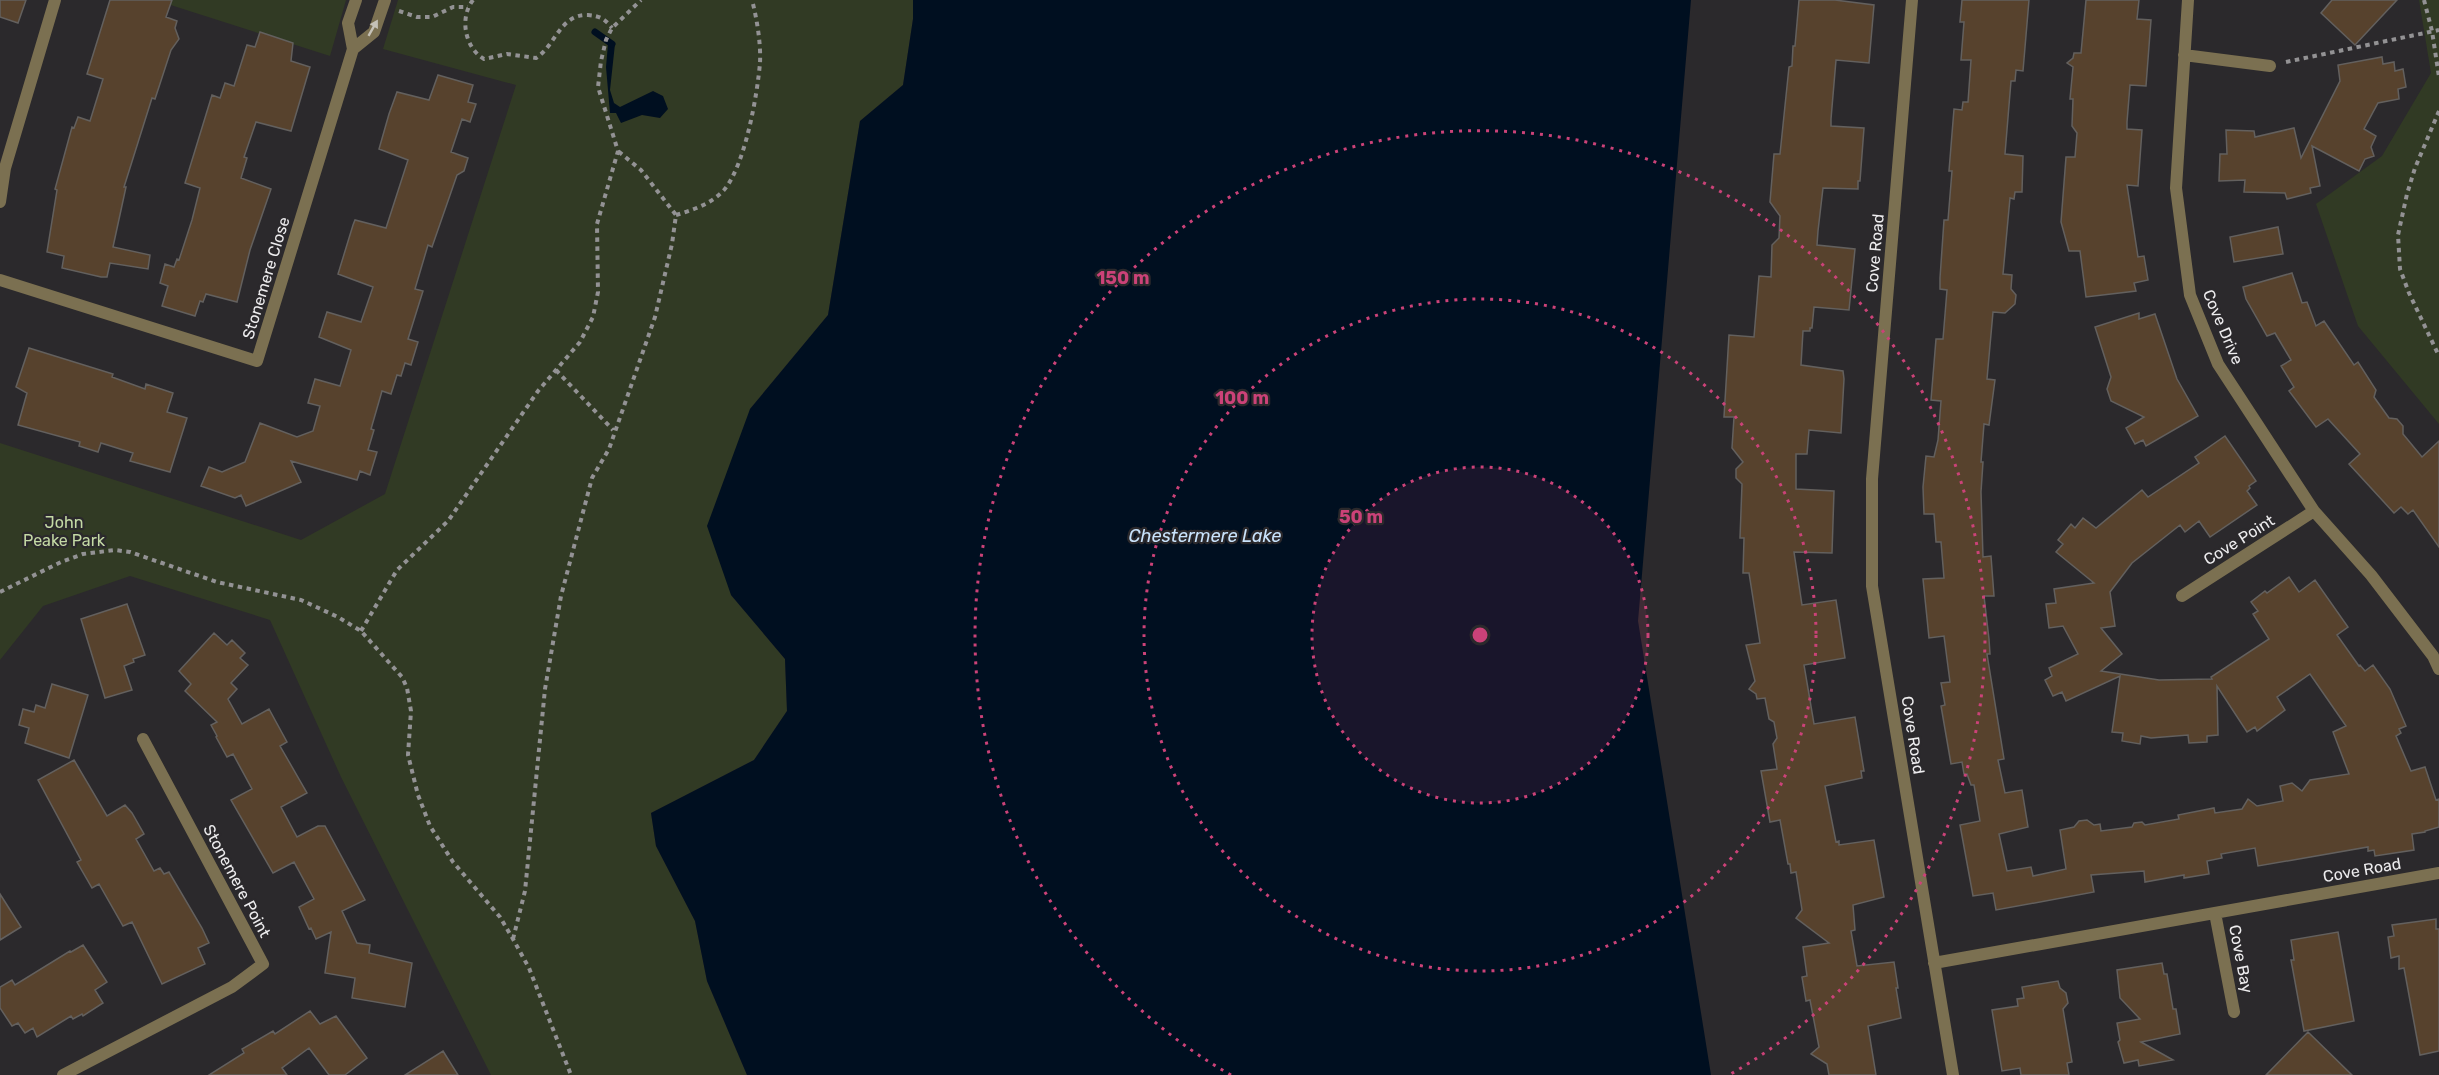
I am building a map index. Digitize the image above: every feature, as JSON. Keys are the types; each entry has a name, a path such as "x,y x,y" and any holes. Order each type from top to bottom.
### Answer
{"street":[{"path":"0,202 5,168 54,0"},
{"name":"Stonemere Close","path":"0,280 257,361 353,49 348,23 356,0"},
{"path":"353,49 374,32 385,0"},
{"name":"Cove Road","path":"1912,0 1872,479 1871,556 1872,586 1934,963 2439,873"},
{"name":"Cove Drive","path":"2188,0 2176,188 2190,295 2218,364 2314,512 2371,575 2436,654 2439,669"},
{"path":"2184,55 2270,66"},
{"name":"Cove Point","path":"2181,596 2314,512"},
{"name":"Stonemere Point","path":"63,1075 232,987 262,964 143,739"},
{"name":"Cove Bay","path":"2215,913 2234,1012"},
{"path":"1934,963 1953,1075"}],"path":[{"path":"473,0 468,7 465,21 467,35 471,48 477,56 484,59 507,54 536,58 544,53 564,24 582,15 601,17 612,28"},
{"path":"513,939 525,891 545,689 561,596 592,478 609,449 613,430 655,318 672,244 676,215 641,170 618,151 598,87 606,40 612,28 641,0"},
{"path":"676,215 695,210 710,201 723,190 738,166 746,141 760,62 756,15 752,0"},
{"path":"2424,0 2432,31 2439,77"},
{"path":"395,10 417,17 432,17 453,7 468,7"},
{"path":"2270,66 2439,30"},
{"path":"2439,111 2407,194 2398,235 2400,269 2439,356"},
{"path":"361,631 397,570 448,521 538,391 580,342 593,318 598,292 597,224 618,151"},
{"path":"556,370 613,430"},
{"path":"0,592 61,562 83,554 115,550 130,552 216,582 300,600 338,617 361,631 402,677 407,688 411,711 408,754 418,795 430,826 453,862 500,917 513,939 529,968 571,1075"}],"green space":[{"path":"155,0 346,0 330,56"},
{"name":"John Peake Park","path":"398,0 913,0 913,19 903,85 860,121 828,315 750,409 731,595 785,659 787,711 754,760 651,813 656,846 695,921 707,981 747,1075 491,1075 341,777 270,620 130,576 43,606 0,660 0,443 301,540 385,494 516,85 383,49"},
{"path":"2419,0 2439,0 2439,424 2358,326 2316,204 2382,156 2431,73"}],"water":[{"name":"Chestermere Lake","path":"913,0 1691,0 1638,621 1711,1075 747,1075 707,981 695,921 656,846 651,813 754,760 787,711 785,659 731,595 707,526 750,409 828,315 860,121 903,85 913,19"},
{"path":"608,44 615,44 610,90 614,103 620,107 653,91 663,96 668,109 660,118 642,115 621,123 616,113 610,113 606,67"}],"building":[{"path":"0,0 26,0 18,23 0,17"},
{"path":"110,0 172,0 166,17 177,21 175,28 179,39 171,50 155,99 152,98 124,187 126,187 113,247 150,255 148,269 110,263 107,277 101,277 62,268 64,256 47,252 57,190 55,189 72,127 74,128 78,117 90,121 103,79 87,74"},
{"path":"1799,0 1835,0 1874,5 1869,63 1836,60 1831,119 1831,126 1864,128 1860,181 1858,181 1858,189 1823,188 1818,231 1817,245 1855,249 1849,310 1814,307 1812,328 1810,331 1803,331 1801,365 1843,371 1841,433 1809,430 1807,454 1796,454 1796,489 1834,491 1832,553 1794,552 1802,605 1836,600 1845,658 1804,665 1814,724 1855,717 1864,771 1861,771 1862,778 1825,786 1836,842 1839,841 1839,845 1874,840 1884,897 1853,905 1855,930 1851,931 1857,966 1894,962 1901,1018 1868,1026 1876,1075 1829,1075 1827,1064 1811,1054 1819,1047 1810,1000 1806,1001 1802,977 1807,976 1803,947 1829,943 1796,918 1802,910 1796,872 1791,873 1790,864 1788,864 1780,820 1770,822 1761,771 1777,769 1773,744 1777,738 1774,722 1769,719 1765,698 1757,699 1756,694 1749,689 1755,681 1746,645 1760,643 1749,573 1743,573 1744,538 1740,538 1742,484 1736,478 1736,469 1743,462 1732,448 1734,417 1724,417 1729,335 1754,337 1759,276 1771,277 1772,245 1779,238 1780,216 1770,202 1774,154 1780,154"},
{"path":"1962,0 2029,0 2023,71 2016,70 2015,81 2011,81 2005,154 2023,156 2022,192 2015,192 2014,199 2010,198 2003,274 2012,275 2011,289 2016,295 2015,304 2005,313 1993,312 1987,379 1995,380 1989,425 1984,424 1981,462 1983,462 1981,492 1983,557 1991,556 1994,596 1984,596 1990,654 1987,654 2004,759 1998,760 2005,793 2022,790 2028,827 1999,834 2007,871 2031,867 2033,876 2066,869 2060,830 2074,827 2079,821 2087,820 2094,825 2100,824 2101,831 2132,827 2134,823 2142,822 2145,825 2179,819 2178,815 2214,808 2215,813 2242,809 2248,799 2257,806 2283,801 2280,786 2292,783 2302,791 2310,780 2349,774 2333,732 2346,726 2310,674 2277,697 2285,710 2257,731 2255,727 2247,732 2217,686 2218,735 2207,736 2207,742 2189,743 2188,735 2151,738 2141,736 2140,744 2122,741 2123,733 2112,732 2120,676 2066,701 2062,692 2053,696 2045,680 2052,676 2049,668 2078,654 2063,626 2049,628 2046,604 2056,603 2054,589 2094,583 2056,552 2063,544 2058,540 2071,524 2075,528 2083,518 2096,528 2142,490 2148,497 2199,463 2195,457 2225,436 2256,481 2249,486 2247,491 2257,505 2210,537 2199,521 2185,532 2180,525 2132,563 2110,592 2115,626 2101,628 2122,654 2101,671 2159,680 2212,679 2211,677 2269,639 2253,614 2258,611 2251,602 2289,577 2299,592 2315,580 2348,627 2337,635 2359,666 2365,671 2373,665 2390,689 2406,726 2399,729 2401,733 2396,736 2411,771 2425,767 2436,800 2439,799 2439,827 2412,834 2414,850 2375,856 2374,850 2368,851 2368,847 2258,866 2255,848 2221,854 2222,858 2207,861 2209,874 2184,878 2184,875 2145,882 2144,871 2091,875 2094,892 1996,910 1993,893 1973,896 1960,825 1980,821 1974,785 1971,785 1967,774 1964,774 1962,762 1951,764 1941,706 1945,705 1941,683 1950,682 1944,636 1929,638 1923,579 1944,578 1941,542 1936,542 1934,514 1924,514 1923,487 1926,456 1934,457 1938,440 1941,401 1931,400 1936,339 1943,339 1947,290 1940,289 1940,278 1944,220 1948,220 1954,109 1962,110 1963,102 1968,102 1971,60 1961,60 1964,22 1960,22"},
{"path":"2086,0 2139,0 2137,19 2151,20 2146,86 2130,85 2127,122 2127,129 2142,130 2138,186 2127,185 2138,257 2144,256 2148,280 2134,283 2136,291 2086,297 2080,251 2069,251 2061,222 2066,157 2075,157 2077,133 2072,126 2073,99 2070,99 2073,67 2067,63 2073,58 2074,53 2081,53"},
{"path":"2332,0 2397,0 2355,45 2321,13"},
{"path":"260,32 293,43 291,61 310,67 291,131 256,122 244,157 247,158 241,178 271,189 250,250 237,302 206,294 203,302 200,301 195,316 162,306 168,286 160,283 165,264 174,267 177,259 179,260 192,220 200,188 185,183 212,95 220,98 225,83 234,86 247,45 255,47"},
{"path":"2382,57 2383,64 2394,62 2395,71 2403,69 2406,87 2398,89 2399,99 2378,103 2364,129 2376,136 2371,147 2374,156 2365,159 2359,171 2312,146 2320,186 2310,188 2311,193 2287,199 2285,193 2244,192 2245,180 2219,181 2220,154 2227,154 2226,130 2254,131 2255,137 2294,128 2301,158 2340,81 2338,65"},
{"path":"438,75 473,85 468,102 476,104 470,122 462,119 451,152 468,158 464,171 457,175 432,247 428,245 415,289 423,291 408,339 418,342 411,365 405,363 401,376 397,375 391,394 382,391 371,429 374,430 368,450 377,452 370,475 360,471 357,480 291,461 301,482 246,506 241,495 235,498 201,486 209,467 222,472 245,462 260,423 297,437 313,431 320,406 308,403 315,379 340,386 351,350 319,337 327,312 361,322 373,287 338,274 353,225 355,220 386,228 408,160 379,149 389,114 397,92 429,100"},
{"path":"2278,227 2283,254 2234,262 2230,237"},
{"path":"2292,273 2302,303 2307,302 2316,326 2324,321 2354,365 2358,362 2376,390 2374,397 2389,418 2397,419 2403,426 2403,434 2422,457 2439,441 2439,547 2413,510 2408,514 2401,507 2394,513 2349,464 2360,454 2328,419 2316,427 2289,391 2294,387 2281,366 2291,360 2275,333 2267,336 2246,299 2243,287"},
{"path":"2139,313 2139,319 2155,314 2177,379 2198,416 2146,446 2143,440 2135,444 2126,428 2144,417 2111,401 2107,389 2111,377 2095,327"},
{"path":"29,348 113,374 112,377 145,389 146,384 173,393 167,412 187,418 170,472 130,461 133,453 101,443 98,452 79,446 80,442 18,425 27,393 16,387"},
{"path":"127,604 145,655 133,659 134,662 124,666 132,690 105,698 81,619"},
{"path":"214,633 227,645 232,640 245,653 240,658 248,665 231,683 237,689 228,699 242,724 269,709 287,742 280,746 307,793 281,807 297,837 318,826 325,826 365,900 342,911 357,943 370,945 369,953 412,963 405,1007 352,998 355,978 325,973 331,932 316,939 311,928 309,929 299,907 314,899 294,862 273,873 231,800 252,789 233,754 227,757 216,737 211,725 217,722 185,691 191,684 179,671"},
{"path":"52,684 88,695 69,758 25,743 29,728 19,725 23,709 34,712 36,705 45,708"},
{"path":"74,760 107,816 125,805 132,813 144,834 136,839 154,871 160,868 164,874 169,872 202,928 209,943 198,948 205,964 162,984 132,922 123,926 99,884 92,888 77,862 81,860 38,780"},
{"path":"0,894 21,927 0,940"},
{"path":"2436,919 2436,929 2439,929 2439,1051 2420,1055 2404,968 2399,969 2399,956 2391,958 2388,937 2394,936 2392,925"},
{"path":"2338,932 2354,1021 2304,1031 2291,960 2294,960 2291,940"},
{"path":"83,945 107,982 95,990 103,1003 83,1016 82,1014 73,1019 71,1016 37,1037 33,1028 25,1033 18,1023 12,1026 0,1008 0,987 12,980 15,985"},
{"path":"2162,963 2164,974 2167,974 2173,1009 2176,1009 2180,1034 2141,1042 2173,1060 2139,1066 2138,1060 2124,1063 2118,1042 2120,1040 2117,1023 2140,1019 2120,998 2117,970"},
{"path":"2058,981 2060,988 2066,993 2068,1003 2063,1009 2072,1062 2067,1063 2069,1075 2021,1075 2020,1068 2002,1071 1992,1010 2018,1006 2017,999 2024,998 2022,987"},
{"path":"310,1011 320,1024 336,1016 367,1058 345,1075 329,1075 309,1048 282,1068 287,1075 209,1075 244,1053 242,1049 273,1031 275,1034"},
{"path":"2308,1032 2352,1075 2266,1075"},
{"path":"443,1051 458,1075 405,1075"}],"waterway":[{"path":"595,32 612,44"}]}
